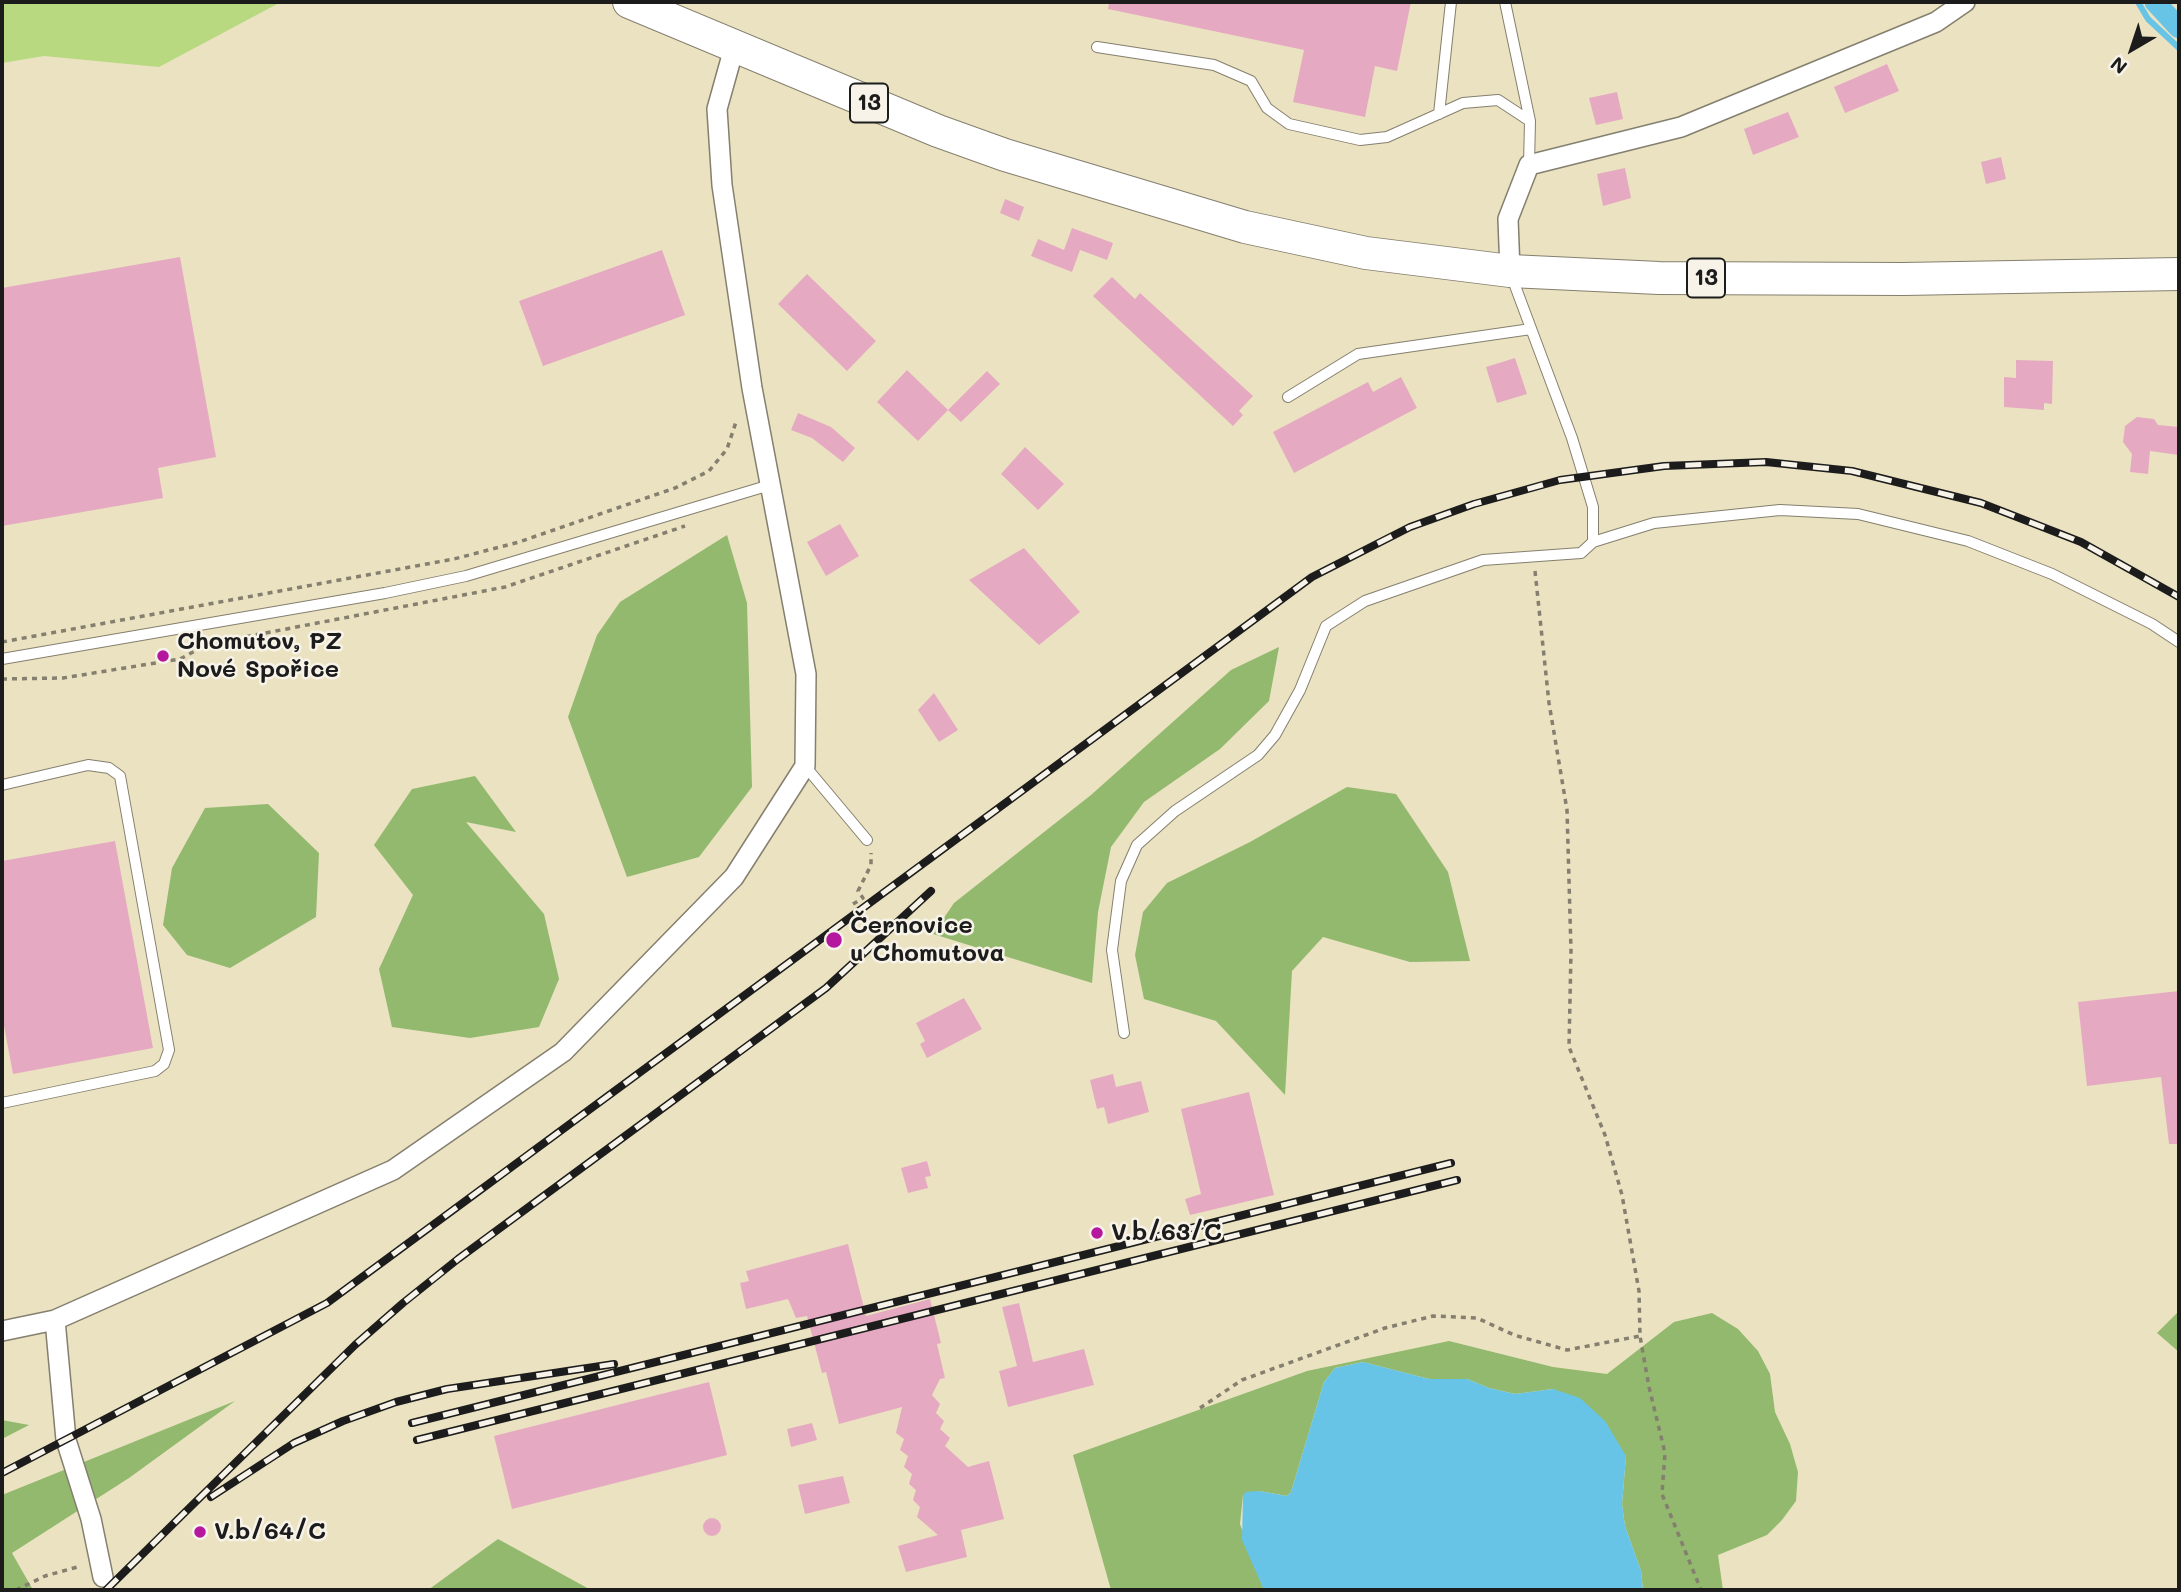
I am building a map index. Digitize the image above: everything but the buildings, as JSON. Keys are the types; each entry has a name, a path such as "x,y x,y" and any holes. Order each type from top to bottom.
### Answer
{"main road":[{"name":"13","path":"629,2 734,48 939,131 1127,193 1245,227 1366,253 1510,271 1673,278 1903,279 2179,274"}],"street":[{"path":"1510,271 1508,219 1529,165 1681,127 1936,22 1965,2"},
{"path":"2,1331 55,1320 393,1170 563,1052 734,877 805,766 806,674 752,388 722,185 717,109 734,48"},
{"path":"55,1320 66,1440 91,1519 102,1569"}],"lane":[{"path":"1439,114 1451,2"},
{"path":"1505,2 1530,121 1529,165"},
{"path":"1097,47 1214,65 1251,80 1267,108 1289,124 1360,140 1387,137 1463,103 1498,100 1530,121"},
{"path":"1510,271 1572,438 1593,507 1593,542"},
{"path":"1288,397 1359,354 1531,329"},
{"path":"2,659 385,593 466,576 770,485"},
{"path":"1124,1033 1112,950 1121,881 1137,845 1175,811 1258,755 1275,735 1300,690 1326,626 1365,601 1483,560 1581,553 1593,542 1654,523 1780,510 1858,514 1968,541 2016,560 2152,624 2179,642"},
{"path":"2,785 88,765 108,768 120,776 169,1050 164,1064 155,1071 2,1103"},
{"path":"805,766 867,840"}],"path":[{"path":"2,642 454,559 519,542 675,488 709,471 727,449 737,425 737,415"},
{"path":"1534,555 1549,703 1567,810 1571,951 1569,1047 1605,1135 1622,1195 1639,1291 1640,1336 1648,1387 1665,1453 1662,1494 1701,1590"},
{"path":"853,904 863,898 858,891 871,866 872,857 867,840"},
{"path":"1200,1408 1242,1380 1385,1328 1433,1316 1477,1318 1514,1335 1567,1350 1640,1336"},
{"path":"16,1590 45,1576 102,1569"}],"green space":[{"path":"2,2 279,3 159,67 44,56 2,63"},
{"path":"727,535 747,603 752,787 699,857 627,877 568,717 597,635 620,602"},
{"path":"1279,647 1269,701 1220,749 1144,802 1111,847 1098,912 1092,983 933,934 954,903 1091,795 1231,670"},
{"path":"475,776 516,832 466,822 544,914 559,979 539,1027 470,1038 392,1027 379,969 413,895 374,845 412,789"},
{"path":"1347,787 1396,794 1448,872 1470,961 1410,962 1323,937 1292,971 1285,1095 1216,1021 1144,999 1135,955 1143,912 1167,883 1250,842"},
{"path":"268,804 319,853 316,917 230,968 187,955 163,925 172,868 205,808"},
{"path":"2179,1311 2179,1352 2157,1333"},
{"path":"1712,1313 1738,1329 1758,1351 1770,1374 1775,1412 1790,1444 1798,1472 1796,1501 1782,1520 1767,1535 1718,1555 1723,1590 1643,1590 1641,1571 1625,1526 1622,1504 1626,1456 1553,1389 1515,1394 1467,1379 1429,1379 1363,1362 1335,1368 1324,1382 1291,1492 1287,1496 1259,1491 1243,1495 1240,1524 1264,1590 1111,1590 1073,1455 1307,1371 1449,1341 1553,1367 1607,1374 1674,1322"},
{"path":"235,1401 129,1478 12,1553 33,1590 2,1590 2,1495"},
{"path":"2,1420 29,1425 2,1439"},
{"path":"498,1539 591,1590 428,1590"}],"water":[{"path":"1363,1362 1429,1379 1467,1379 1515,1394 1553,1389 1580,1398 1605,1421 1626,1456 1622,1504 1625,1526 1641,1571 1643,1590 1264,1590 1242,1540 1243,1495 1246,1492 1259,1491 1287,1496 1291,1492 1324,1382 1335,1368"}],"waterway":[{"path":"2138,2 2148,19 2179,48"},
{"path":"2155,2 2179,28"}],"railway":[{"path":"2,1473 327,1303 1312,577 1410,527 1474,504 1560,480 1664,466 1766,462 1852,471 1981,503 2081,542 2179,597"},
{"path":"106,1590 355,1345 403,1303 458,1259 826,988 931,891"},
{"path":"412,1423 1451,1163"},
{"path":"417,1440 1457,1180"},
{"path":"211,1497 294,1443 343,1421 396,1402 447,1389 614,1364"}],"place":[{"name":"Chomutov, PZ Nové Spořice","path":"163,656"},
{"name":"Černovice u Chomutova","path":"834,940"},
{"name":"V.b/63/C","path":"1097,1233"},
{"name":"V.b/64/C","path":"200,1532"}]}
